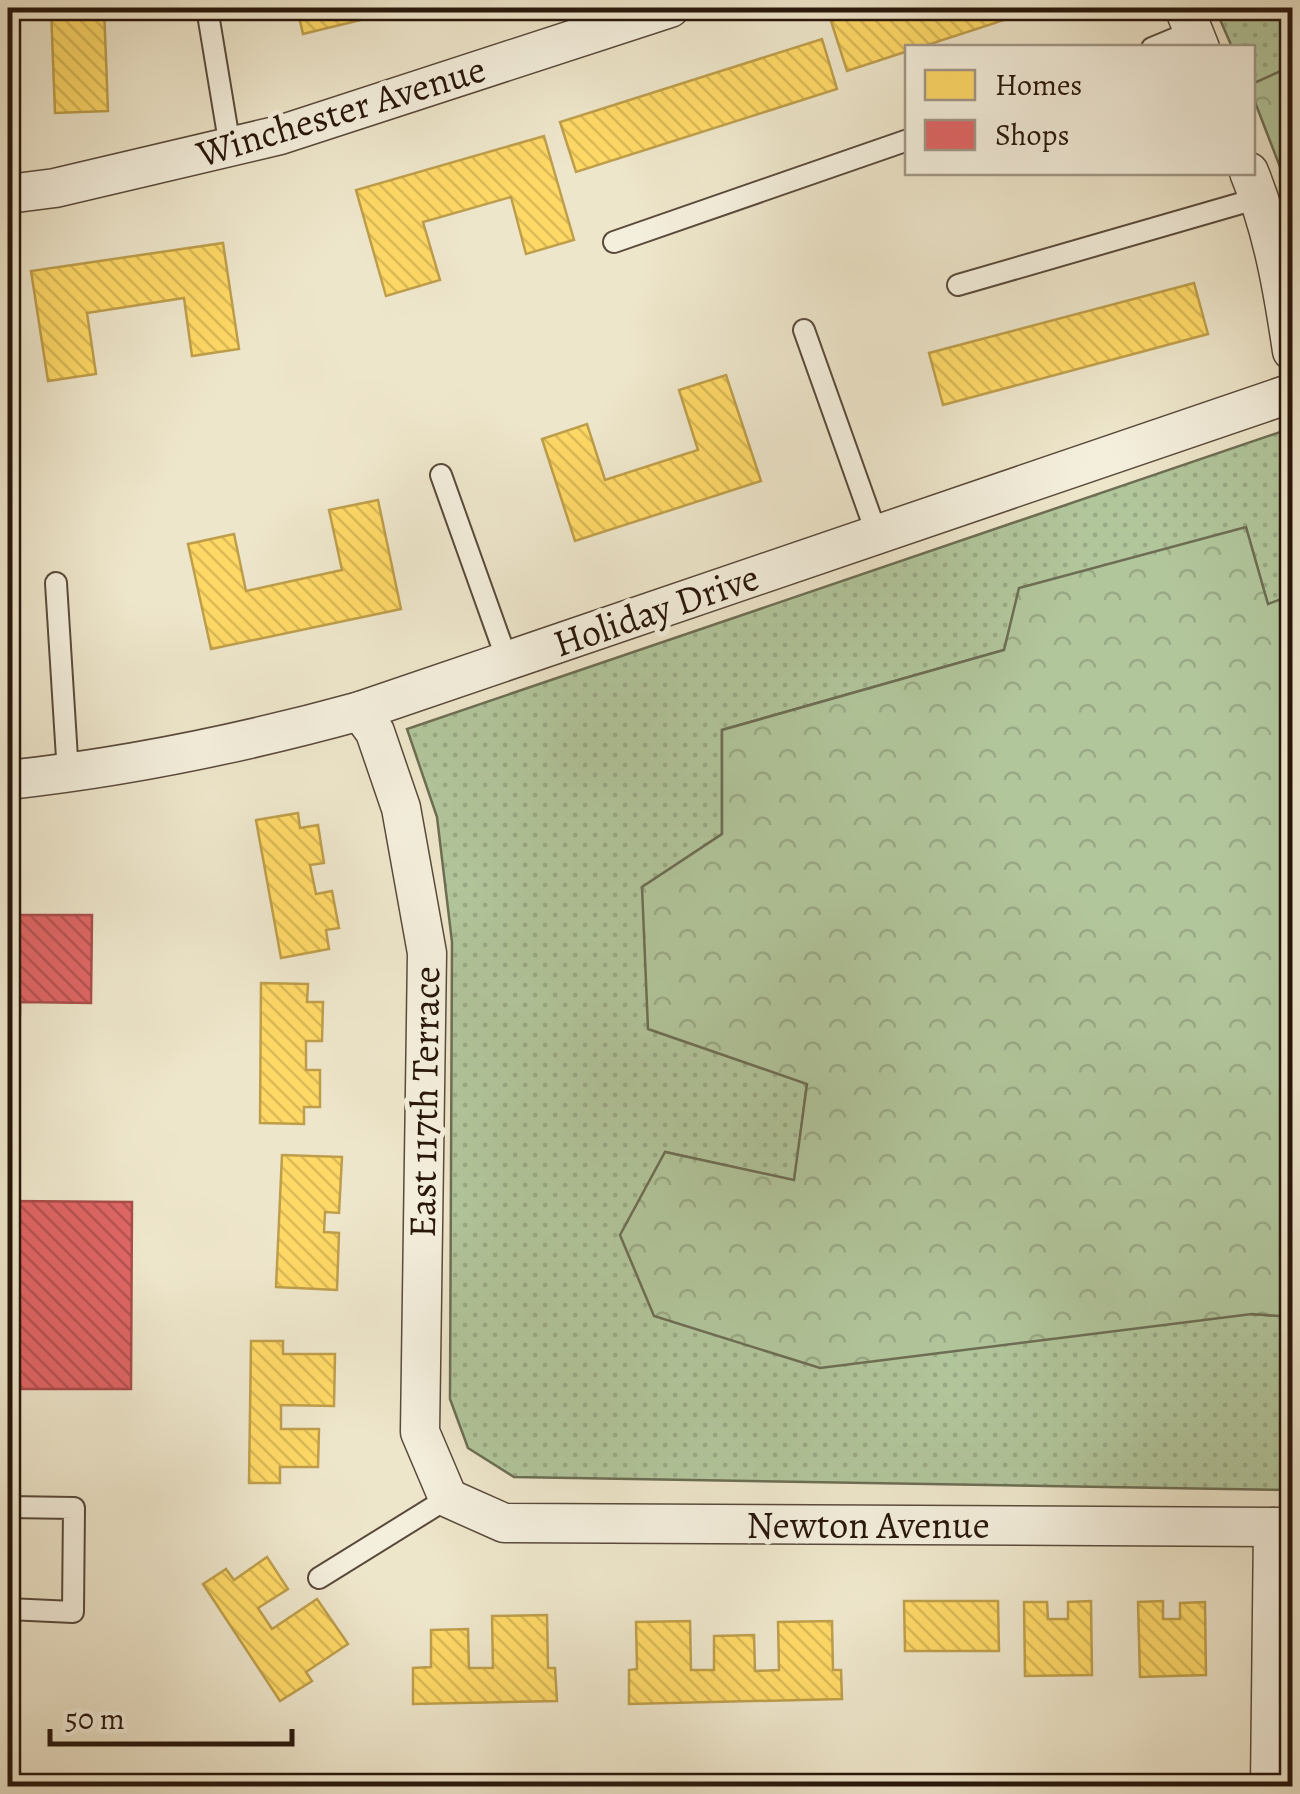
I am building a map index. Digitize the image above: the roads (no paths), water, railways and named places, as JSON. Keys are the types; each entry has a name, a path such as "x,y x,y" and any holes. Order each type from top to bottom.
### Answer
{"street":[{"name":"Winchester Avenue","path":"8,194 55,188 280,135 670,8"},
{"path":"1254,185 1280,270 1292,352"},
{"name":"Holiday Drive","path":"8,780 68,774 244,742 360,710 1292,393"},
{"name":"East 117th Terrace","path":"360,710 375,732 401,808 427,953 420,1432 448,1498"},
{"name":"Newton Avenue","path":"448,1498 504,1523 1283,1527"},
{"path":"1270,1786 1283,1527"}],"lane":[{"path":"207,8 230,147"},
{"path":"1158,45 1192,28"},
{"path":"614,242 905,141"},
{"path":"958,285 1254,185"},
{"path":"804,330 877,534"},
{"path":"442,475 507,660"},
{"path":"56,583 68,774"},
{"path":"320,1578 448,1498"},
{"path":"8,1507 74,1508 72,1612 8,1609"}]}
